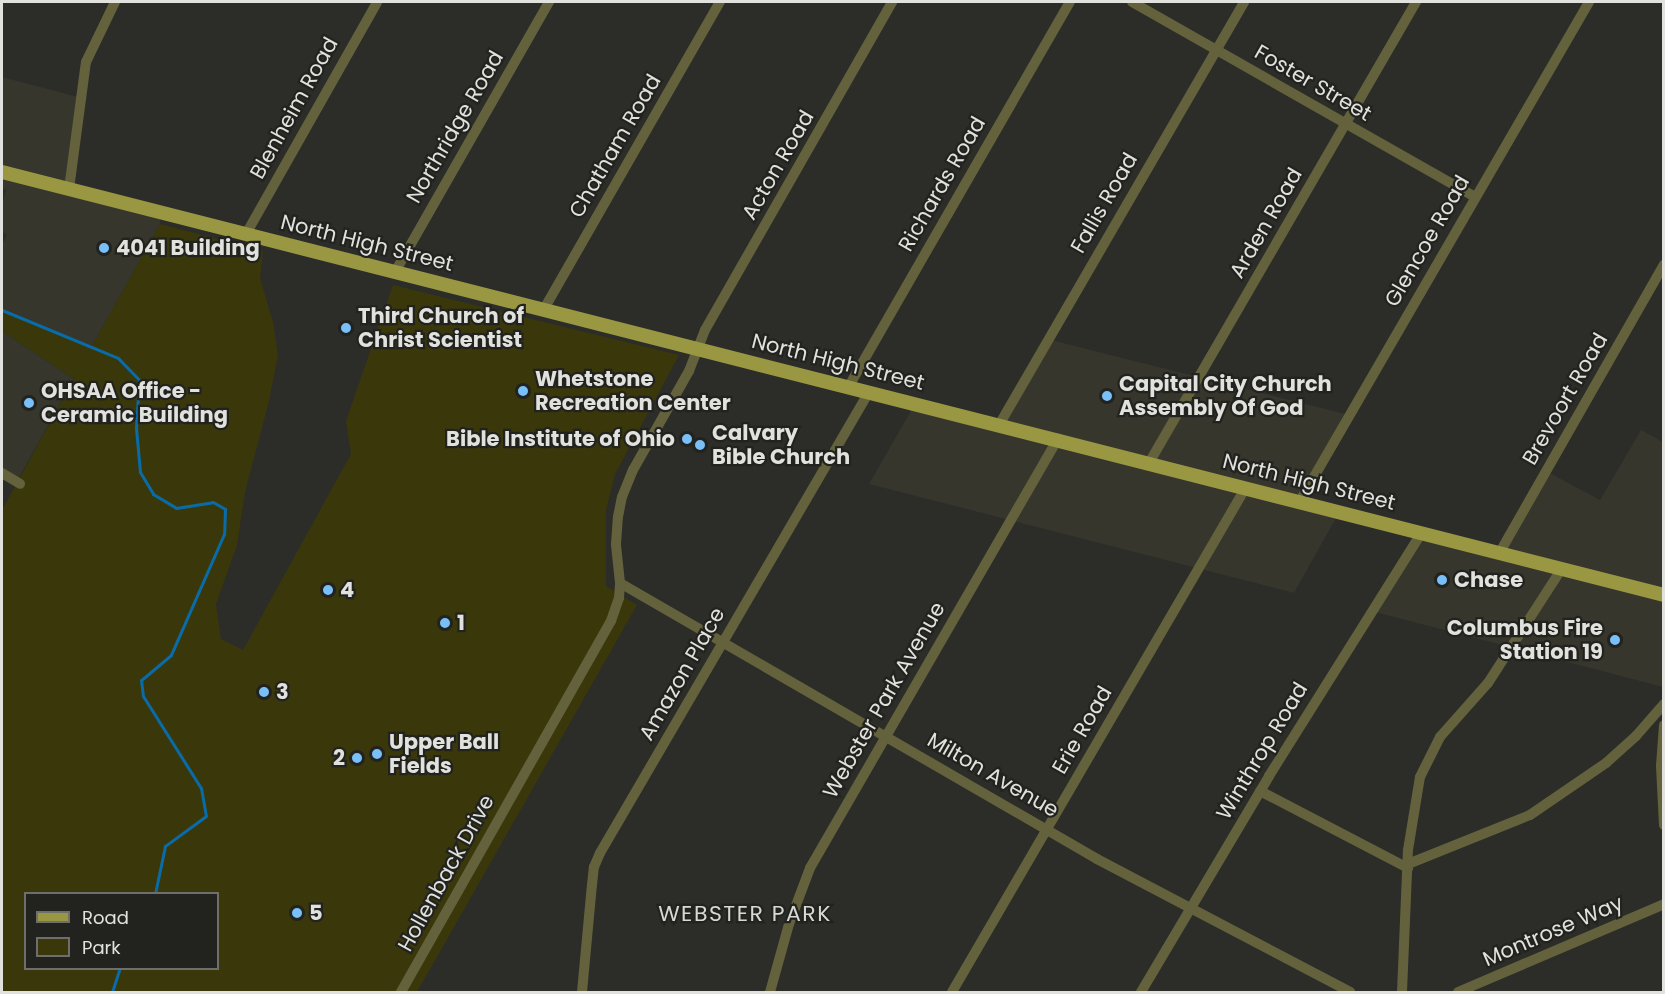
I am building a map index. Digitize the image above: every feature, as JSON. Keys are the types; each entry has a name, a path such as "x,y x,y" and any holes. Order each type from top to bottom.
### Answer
{"main road":[{"name":"North High Street","path":"2,172 1664,595"}],"street":[{"path":"69,189 86,62 115,2"},
{"name":"Blenheim Road","path":"246,234 376,2"},
{"name":"Northridge Road","path":"395,272 549,2"},
{"name":"Chatham Road","path":"544,309 720,2"},
{"name":"Acton Road","path":"697,348 892,2"},
{"name":"Richards Road","path":"849,386 1070,2"},
{"name":"Foster Street","path":"1132,2 1475,197"},
{"name":"Fallis Road","path":"999,425 1244,2"},
{"name":"Arden Road","path":"1149,463 1416,2"},
{"name":"Glencoe Road","path":"1300,501 1588,2"},
{"name":"Brevoort Road","path":"1500,552 1664,264"},
{"name":"Hollenback Drive","path":"401,993 605,634 618,598 620,583 615,544 624,490 688,371 697,348"},
{"name":"Amazon Place","path":"582,993 594,867 869,392"},
{"name":"Webster Park Avenue","path":"770,993 789,924 810,868 1058,439"},
{"path":"2,473 20,484"},
{"name":"Erie Road","path":"952,993 1246,488"},
{"name":"Winthrop Road","path":"1142,993 1260,791 1422,532"},
{"path":"1402,993 1408,866 1414,803 1427,759 1440,736 1498,670 1562,568"},
{"name":"Milton Avenue","path":"620,583 1046,829 1190,909 1350,993"},
{"path":"1260,791 1408,866 1530,815 1606,763 1649,722 1664,704"},
{"path":"1664,725 1661,765 1664,825"},
{"name":"Montrose Way","path":"1458,993 1664,904"}],"shaded area":[{"path":"2,77 82,98 70,187 161,211 160,224 92,346 2,311 2,245 7,235 2,231 2,205 6,190 2,188"},
{"path":"2,331 74,379 17,481 2,472"},
{"path":"1047,339 1349,415 1301,499 1341,509 1294,593 869,484 916,402 999,423"},
{"path":"1641,430 1663,442 1663,687 1371,611 1419,531 1500,550 1544,470 1600,500"}],"green space":[{"path":"160,224 263,251 260,278 273,322 278,355 269,401 245,492 237,545 216,604 221,639 243,650 351,454 346,421 393,285 679,355 615,474 606,510 606,586 637,605 417,992 2,992 2,510 74,379 2,331 2,311 92,346"}],"waterway":[{"path":"2,310 118,358 139,380 136,428 140,472 153,494 176,508 213,502 225,509 224,534 171,655 141,680 143,696 201,788 206,816 165,846 155,892"},
{"path":"112,992 119,970"}],"place":[{"name":"4041 Building","path":"104,248"},
{"name":"Third Church of Christ Scientist","path":"346,328"},
{"name":"Whetstone Recreation Center","path":"523,391"},
{"name":"Capital City Church Assembly Of God","path":"1107,396"},
{"name":"OHSAA Office - Ceramic Building","path":"29,403"},
{"name":"Bible Institute of Ohio","path":"687,439"},
{"name":"Calvary Bible Church","path":"700,445"},
{"name":"Chase","path":"1442,580"},
{"name":"4","path":"328,590"},
{"name":"1","path":"445,623"},
{"name":"Columbus Fire Station 19","path":"1615,640"},
{"name":"3","path":"264,692"},
{"name":"Upper Ball Fields","path":"377,754"},
{"name":"2","path":"357,758"},
{"name":"5","path":"297,913"}],"district":[{"name":"WEBSTER PARK","path":"745,914"}]}
